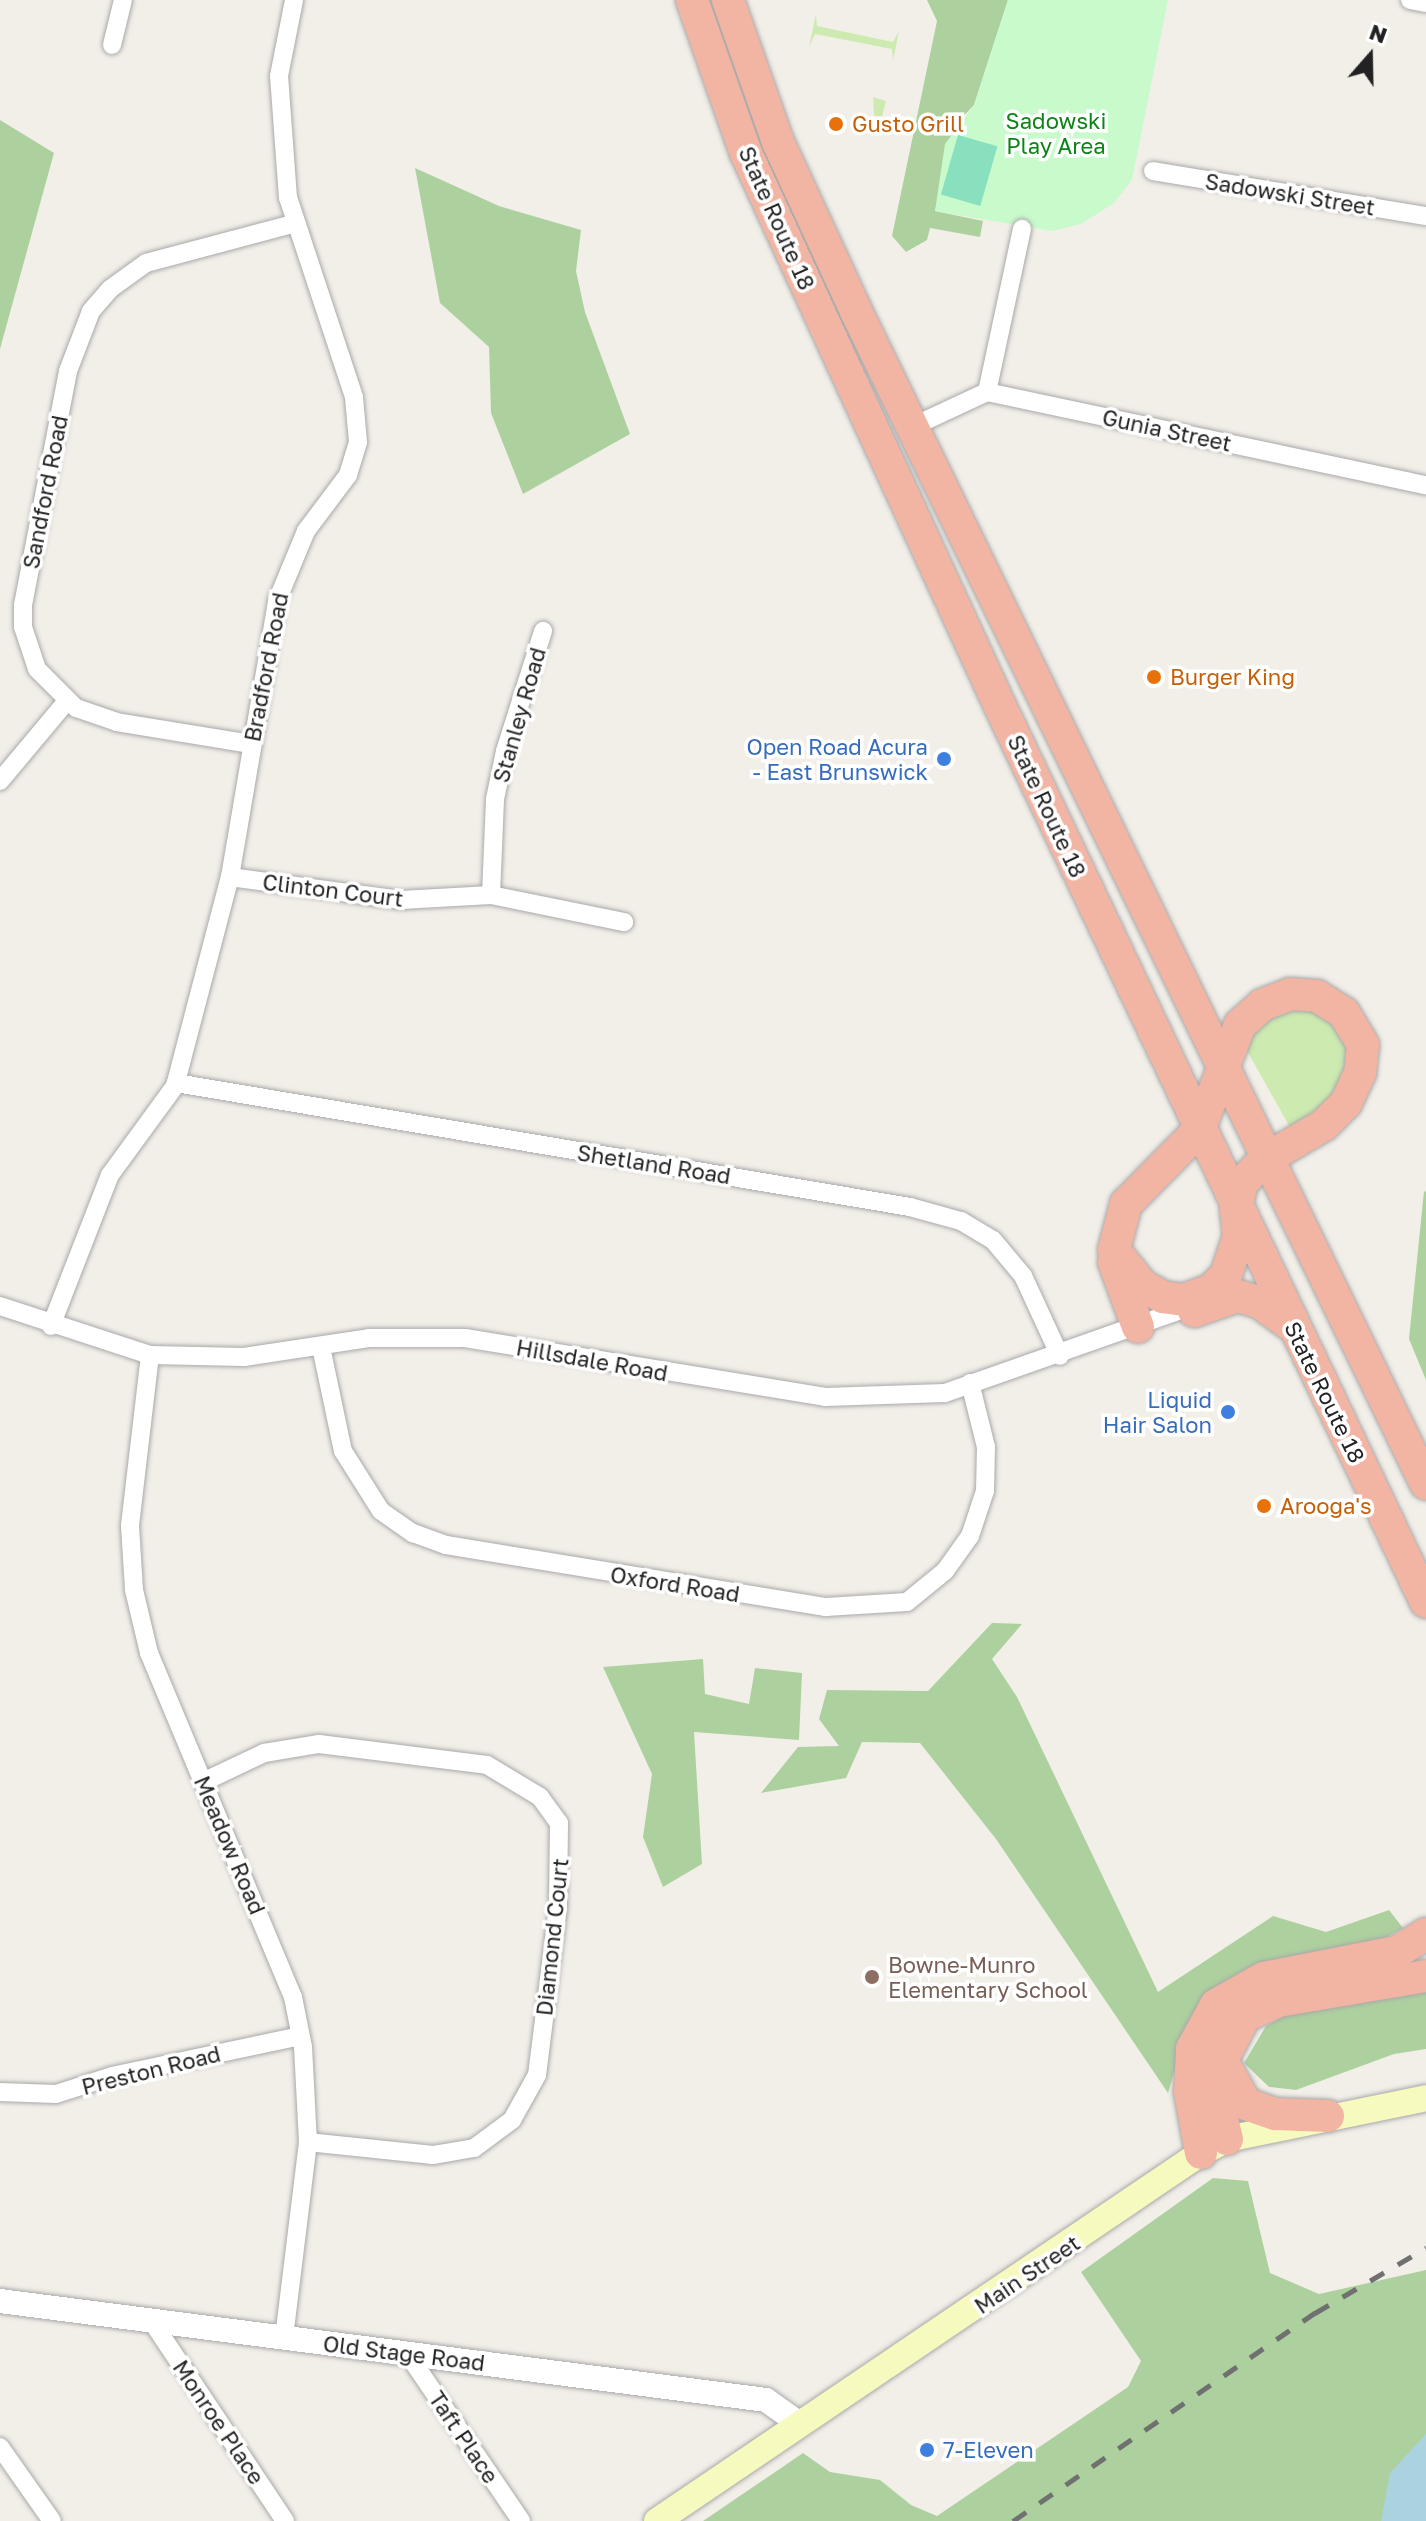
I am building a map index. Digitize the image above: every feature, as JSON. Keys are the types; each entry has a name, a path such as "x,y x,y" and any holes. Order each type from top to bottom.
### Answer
{"highway":[{"name":"State Route 18","path":"692,0 746,153 1236,1209 1426,1602"},
{"name":"State Route 18","path":"728,0 778,142 1264,1160 1426,1484"},
{"path":"1138,1327 1114,1268 1114,1250 1126,1204 1199,1130 1215,1100 1221,1067 1240,1025 1262,1005 1290,994 1317,996 1344,1013 1363,1045 1360,1073 1346,1103 1324,1125 1264,1160 1242,1183 1236,1209 1239,1236 1226,1275 1211,1290 1181,1305"},
{"path":"1114,1250 1143,1286 1195,1311 1238,1296 1259,1302 1292,1326"},
{"path":"1214,2146 1190,2092 1192,2049 1216,2005 1264,1978 1397,1952 1426,1934"},
{"path":"1214,2146 1222,2060 1245,2016 1278,2001 1426,1976"},
{"path":"1222,2060 1246,2104 1275,2114 1328,2116"}],"main road":[{"name":"Main Street","path":"657,2521 1214,2146 1328,2116 1426,2098"}],"street":[{"path":"112,45 123,0"},
{"name":"Bradford Road","path":"51,1326 110,1175 176,1083 230,877 251,744 284,577 306,531 348,475 358,442 354,397 296,223 281,149 279,76 294,0"},
{"path":"1410,0 1426,3"},
{"name":"Sadowski Street","path":"1153,171 1426,216"},
{"name":"Sandford Road","path":"251,744 97,717 66,702 33,659 23,605 68,371 83,324 110,289 146,263 296,223"},
{"path":"914,426 987,392 1022,229"},
{"name":"Gunia Street","path":"987,392 1426,485"},
{"name":"Stanley Road","path":"491,895 498,787 543,631"},
{"path":"0,781 66,702"},
{"name":"Clinton Court","path":"230,877 401,900 491,895 624,922"},
{"name":"Shetland Road","path":"176,1083 910,1207 961,1221 993,1240 1023,1276 1060,1356"},
{"name":"Hillsdale Road","path":"0,1306 51,1326 150,1355 244,1357 369,1338 465,1338 825,1397 945,1393 1138,1327 1181,1305"},
{"name":"Oxford Road","path":"321,1347 343,1451 381,1511 413,1533 446,1545 826,1607 907,1602 945,1571 970,1536 985,1491 986,1447 970,1383"},
{"name":"Meadow Road","path":"150,1355 130,1526 134,1590 149,1653 293,1997 300,2036 308,2142 284,2338"},
{"name":"Diamond Court","path":"203,1782 264,1753 319,1744 487,1765 540,1797 559,1823 559,1893 537,2075 512,2120 474,2148 433,2155 308,2142"},
{"name":"Preston Road","path":"0,2092 56,2094 112,2076 300,2036"},
{"name":"Old Stage Road","path":"0,2301 766,2400 800,2424"},
{"name":"Monroe Place","path":"153,2323 285,2521"},
{"name":"Taft Place","path":"407,2353 521,2521"},
{"path":"0,2447 52,2521"}],"green space":[{"path":"927,0 1008,0 974,105 957,123 935,211 983,221 980,237 930,228 927,240 906,252 892,236 937,21"},
{"name":"Sadowski Play Area","path":"1008,0 1168,0 1132,180 1114,203 1081,224 1052,231 935,211 945,144 974,105"},
{"path":"816,14 817,26 893,42 899,31 893,61 892,49 815,34 809,47"},
{"path":"873,97 886,101 880,125 874,114"},
{"path":"0,120 54,153 0,349"},
{"path":"958,135 997,146 980,206 941,195"},
{"path":"415,168 499,206 581,230 576,271 585,312 630,434 523,494 491,413 489,347 440,303"},
{"path":"1289,1006 1312,1009 1330,1018 1344,1035 1350,1057 1345,1084 1292,1131 1246,1049 1250,1032"},
{"path":"1426,1192 1426,1380 1409,1339"},
{"path":"992,1623 1022,1624 992,1659 1017,1697 1158,1992 1273,1916 1326,1932 1389,1910 1403,1928 1180,2053 1168,2093 996,1839 920,1743 862,1742 846,1778 761,1793 798,1747 839,1746 819,1719 827,1690 928,1691"},
{"path":"703,1659 705,1694 749,1704 755,1668 802,1673 799,1740 694,1732 702,1864 663,1887 643,1837 652,1774 603,1667"},
{"path":"1426,1990 1426,2049 1394,2054 1296,2090 1269,2087 1244,2063 1266,2026 1290,2012"},
{"path":"1213,2178 1248,2181 1270,2273 1319,2294 1426,2270 1426,2521 703,2521 803,2453 830,2472 880,2480 911,2505 937,2516 1128,2387 1141,2361 1081,2272"}],"water":[{"path":"1426,2434 1426,2521 1381,2521 1390,2473"}],"railway":[{"path":"1013,2521 1315,2313 1426,2248"}],"place":[{"name":"Gusto Grill","path":"836,124"},
{"name":"Burger King","path":"1154,677"},
{"name":"Open Road Acura - East Brunswick","path":"944,759"},
{"name":"Liquid Hair Salon","path":"1228,1412"},
{"name":"Arooga's","path":"1264,1506"},
{"name":"Bowne-Munro Elementary School","path":"872,1977"},
{"name":"7-Eleven","path":"927,2450"}]}
